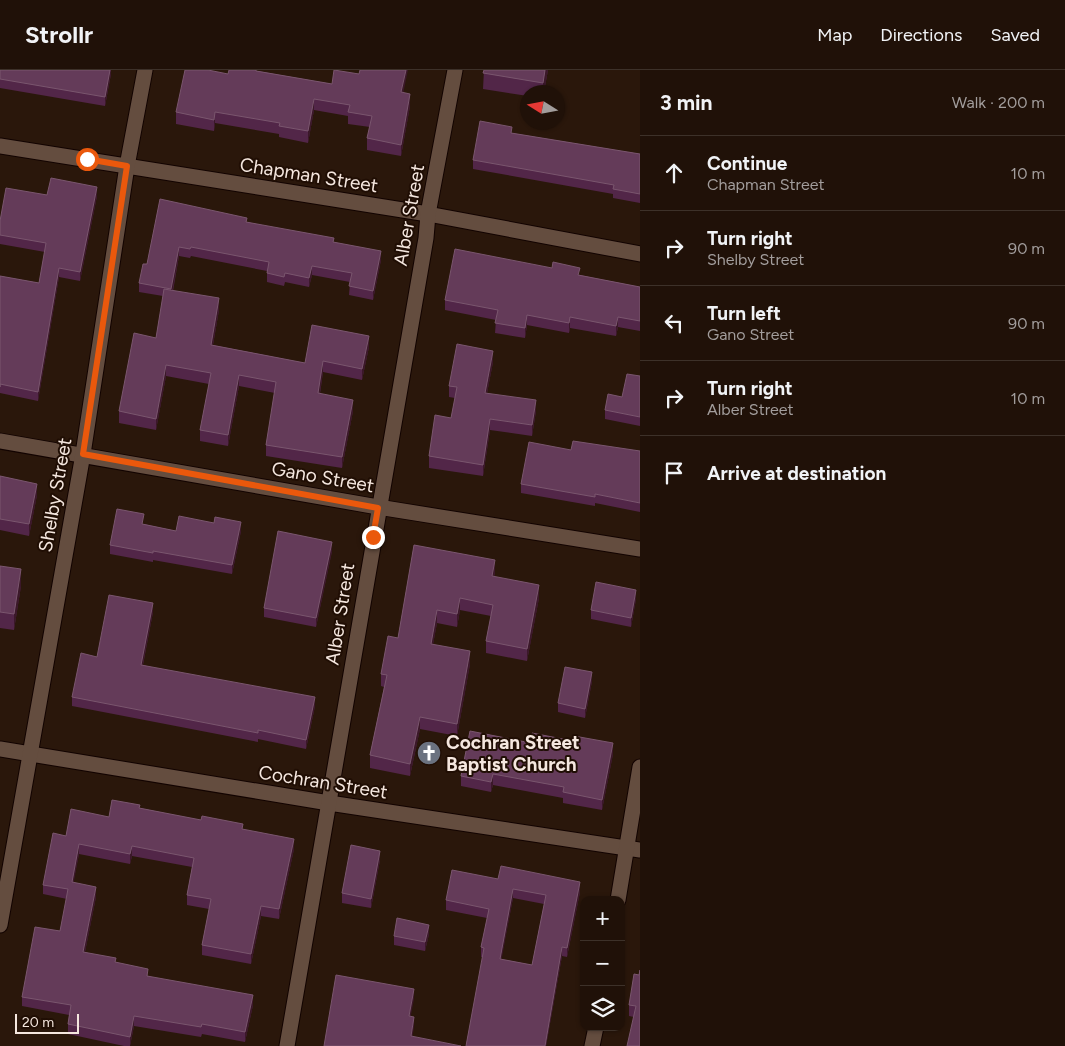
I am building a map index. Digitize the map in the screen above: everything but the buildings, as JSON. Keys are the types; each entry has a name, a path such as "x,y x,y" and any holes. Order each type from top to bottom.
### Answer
{"street":[{"name":"Shelby Street","path":"0,925 83,454 127,166 145,70"},
{"name":"Alber Street","path":"287,1046 378,508 426,238 428,214 455,70"},
{"name":"Chapman Street","path":"0,146 428,214 640,254"},
{"name":"Gano Street","path":"0,440 378,508 640,549"},
{"name":"Cochran Street","path":"0,749 329,803 633,849"},
{"path":"619,896 633,849 640,767"},
{"path":"592,1046 595,1031"}],"place":[{"name":"Cochran Street Baptist Church","path":"429,753"}],"route":[{"path":"87,159 127,166 83,454 378,508 373,537"}]}
